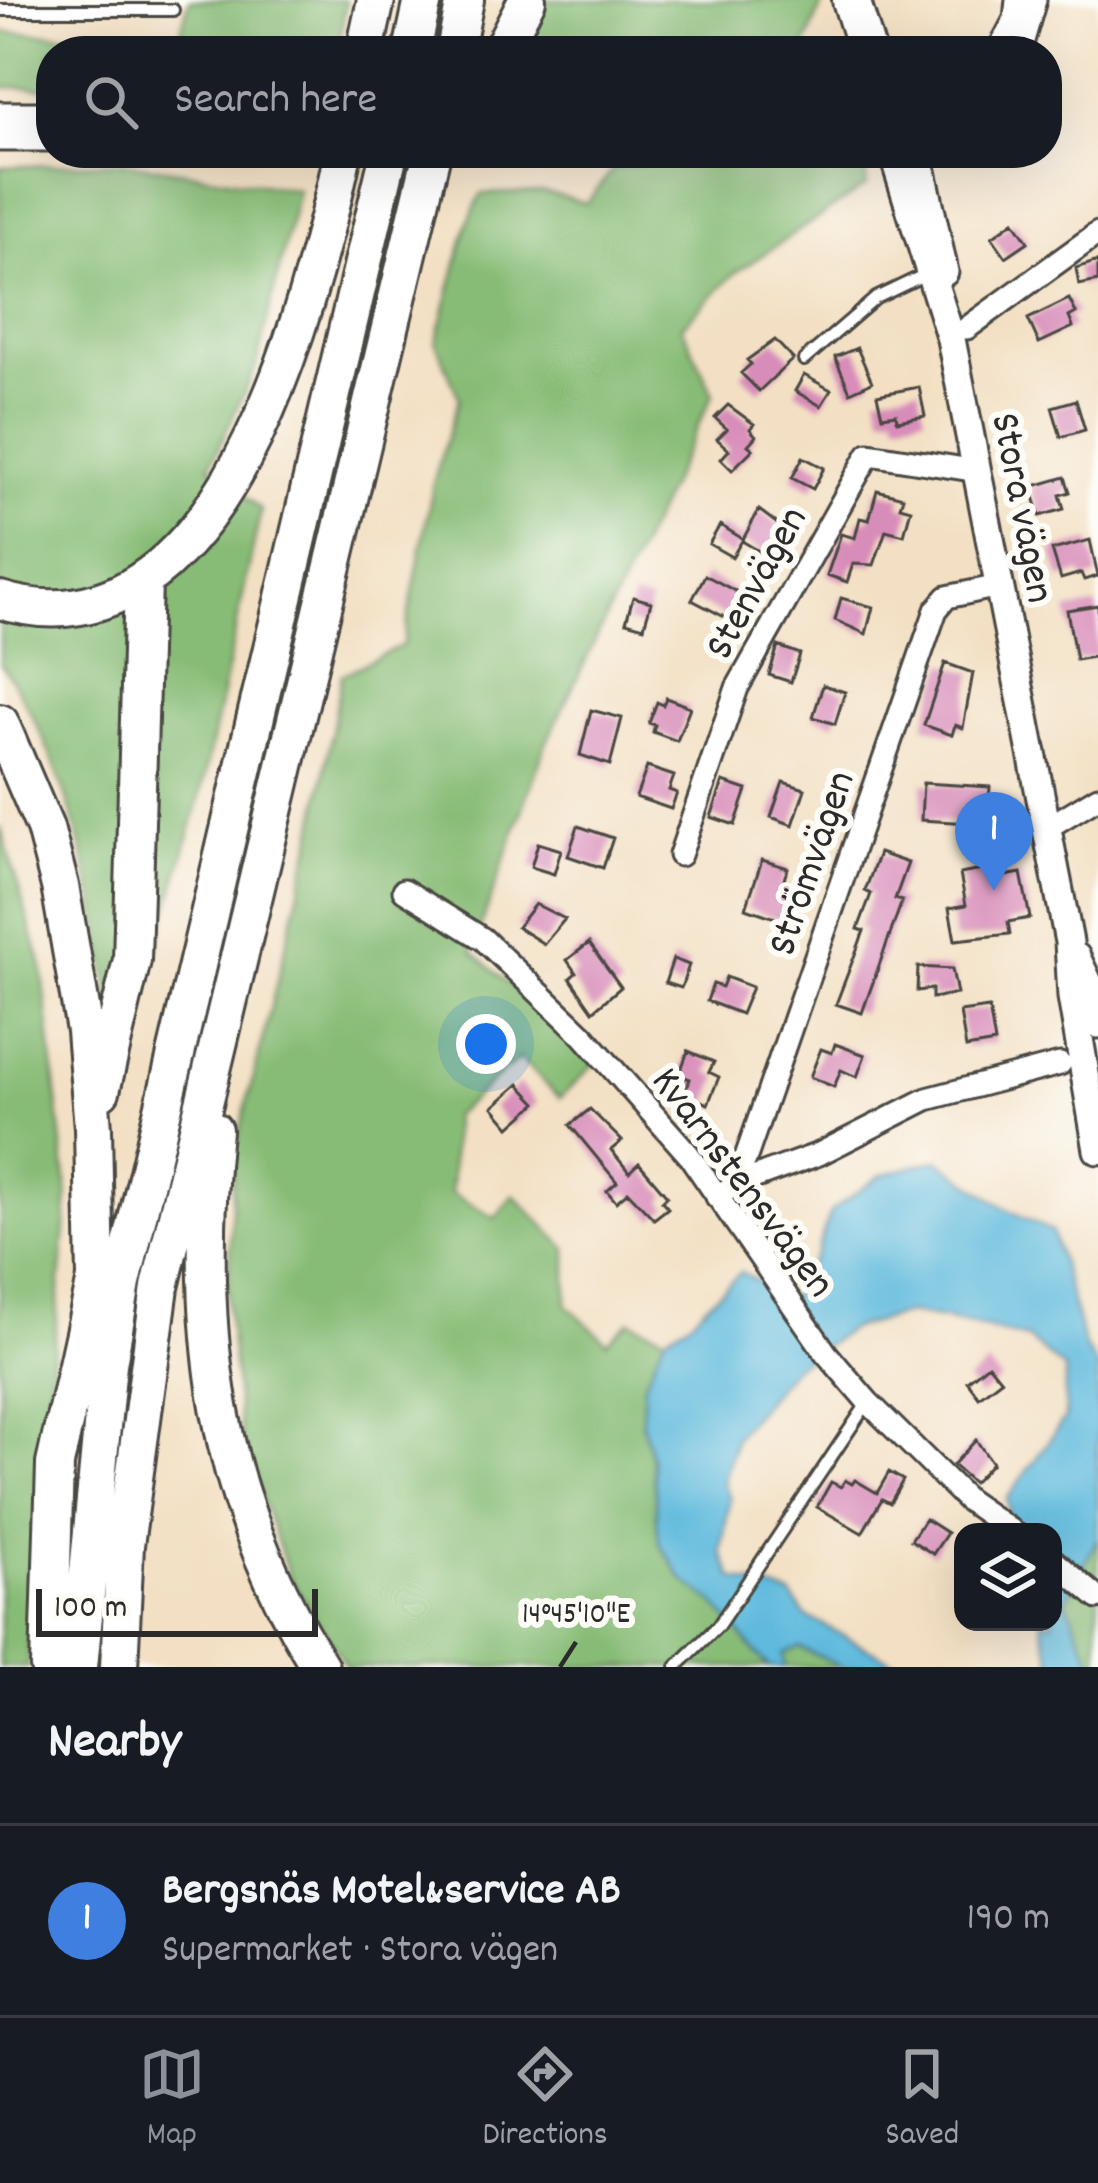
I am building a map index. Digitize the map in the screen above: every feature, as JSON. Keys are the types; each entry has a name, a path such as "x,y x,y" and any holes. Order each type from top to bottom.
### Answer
{"highway":[{"path":"368,36 376,0"},
{"path":"415,36 423,0"},
{"path":"457,36 465,0"},
{"path":"509,36 527,0"},
{"path":"844,36 850,0"},
{"path":"850,0 862,36"},
{"path":"0,600 34,611 74,610 105,602 143,582 211,513 242,464 283,364 339,168"},
{"path":"79,1667 108,1364 146,1165 385,168"},
{"path":"119,1667 125,1545 160,1287 428,168"},
{"path":"396,293 453,168"},
{"path":"93,1128 131,960 143,582"},
{"path":"0,723 45,828 60,886 85,1030 93,1128 96,1279 56,1464 49,1667"},
{"path":"230,984 206,1223 210,1374 252,1533 320,1667"}],"street":[{"path":"1006,36 1015,19 1016,0"},
{"path":"1024,36 1035,0"},
{"path":"0,116 36,116"},
{"path":"0,137 36,137"},
{"name":"Stora vägen","path":"897,168 928,272 942,299 978,471 1070,942 1072,997 1098,1150"},
{"name":"Stora vägen","path":"921,168 947,288 942,299"},
{"path":"968,328 1098,233"},
{"name":"Stenvägen","path":"680,854 737,688 868,454 978,471"},
{"name":"Strömvägen","path":"725,1191 936,610 947,597 999,586"},
{"path":"1045,829 1098,797"},
{"name":"Kvarnstensvägen","path":"404,890 483,940 583,1035 725,1191 786,1297 826,1353 868,1402 967,1500 999,1523"},
{"name":"Stora vägen","path":"1070,942 1093,993 1098,1024"},
{"path":"725,1191 818,1154 927,1099 1060,1064"},
{"path":"1062,1568 1094,1592"}],"lane":[{"path":"0,10 173,10"},
{"path":"804,360 876,298 928,272"},
{"path":"676,1667 718,1626 868,1402"}],"green space":[{"path":"189,0 346,0 340,36 180,36"},
{"path":"546,0 821,0 822,4 809,36 526,36"},
{"path":"0,32 102,36 36,36 36,88 0,87"},
{"path":"0,167 159,168 298,190 256,367 210,466 261,510 200,797 140,1008 116,1039 92,892 66,795 26,705 0,663"},
{"path":"865,168 867,185 735,273 682,326 713,394 546,743 472,951 595,1063 560,1098 519,1058 453,1116 451,1193 495,1218 514,1195 567,1249 567,1305 607,1342 630,1321 665,1336 644,1384 642,1422 652,1459 659,1542 683,1580 712,1601 769,1667 347,1667 289,1576 241,1440 227,1307 234,1155 313,837 342,675 403,645 434,480 459,398 436,343 467,225 481,194 544,192 587,203 613,169"},
{"path":"0,826 42,966 68,1198 29,1605 28,1667 0,1667"},
{"path":"1098,1537 1098,1667 1095,1667 1066,1601"},
{"path":"799,1647 843,1667 785,1667 782,1654"}],"water":[{"path":"938,1160 1004,1207 1052,1232 1085,1347 1098,1368 1098,1537 1066,1601 1095,1667 1054,1667 1044,1631 1062,1631 1062,1523 1010,1523 1007,1499 1065,1418 1065,1370 1028,1339 909,1313 850,1329 793,1367 736,1436 723,1484 730,1498 721,1552 733,1578 791,1595 806,1616 905,1667 843,1667 799,1647 783,1654 785,1667 769,1667 712,1601 683,1580 659,1542 652,1459 642,1422 644,1384 665,1336 687,1323 741,1272 789,1299 816,1253 831,1211 881,1175"}],"building":[{"path":"1014,221 1028,242 1006,257 992,237"},
{"path":"1098,261 1098,281 1079,285 1076,268"},
{"path":"1069,299 1076,313 1069,317 1073,327 1039,343 1028,319"},
{"path":"775,340 793,359 759,391 741,373 751,364 747,360"},
{"path":"857,348 872,382 850,392 835,357"},
{"path":"804,375 831,390 821,406 795,391"},
{"path":"919,387 925,416 897,421 896,414 882,416 877,395"},
{"path":"1076,400 1085,430 1061,437 1052,407"},
{"path":"728,405 754,424 750,429 756,436 748,445 753,449 732,470 721,459 729,450 717,439 727,429 715,418"},
{"path":"803,457 824,468 813,489 792,478"},
{"path":"1065,477 1070,492 1060,495 1064,509 1040,516 1031,487"},
{"path":"877,490 903,497 900,506 911,509 904,535 886,530 874,565 853,564 847,582 827,575 841,534 855,538 860,518 869,520"},
{"path":"759,510 791,534 776,561 742,541"},
{"path":"720,525 743,539 732,557 709,544"},
{"path":"1090,540 1098,576 1084,580 1081,573 1061,579 1052,550"},
{"path":"705,575 748,598 736,623 692,600"},
{"path":"633,597 651,602 644,627 626,622"},
{"path":"841,598 873,607 866,634 835,620"},
{"path":"1098,605 1098,656 1076,660 1067,610"},
{"path":"778,646 800,654 791,682 769,675"},
{"path":"945,663 973,673 963,728 955,725 952,735 924,725"},
{"path":"823,685 845,692 835,724 813,717"},
{"path":"666,698 690,707 677,741 653,732 655,725 649,723 657,702 663,705"},
{"path":"591,710 622,718 610,765 580,755"},
{"path":"647,767 674,776 669,790 677,793 671,809 636,797"},
{"path":"723,782 747,790 735,825 711,817"},
{"path":"783,782 805,789 793,825 771,817"},
{"path":"923,783 990,787 987,824 921,820"},
{"path":"578,826 613,838 603,868 568,856"},
{"path":"538,843 561,850 554,874 531,867"},
{"path":"879,853 908,863 895,899 902,901 862,1013 836,1004 864,931 858,929 871,894 865,891"},
{"path":"762,860 788,868 781,887 787,889 788,899 781,920 746,908"},
{"path":"998,867 1000,877 1021,873 1030,918 1008,922 1010,934 955,940 949,908 966,905 960,874"},
{"path":"535,904 565,919 544,944 517,927"},
{"path":"589,943 621,987 593,1011 570,978 576,973 567,960"},
{"path":"673,959 689,965 681,988 665,983"},
{"path":"918,967 952,969 957,994 932,998 932,989 917,991"},
{"path":"726,977 752,987 741,1014 707,1001 713,984 722,987"},
{"path":"989,1008 995,1043 966,1048 960,1012"},
{"path":"835,1044 865,1055 857,1077 841,1070 834,1087 810,1077 821,1049 832,1053"},
{"path":"688,1051 714,1062 709,1072 719,1077 708,1104 684,1094 690,1079 679,1075"},
{"path":"519,1084 537,1103 510,1127 493,1107"},
{"path":"590,1109 622,1141 611,1150 629,1172 639,1163 667,1196 662,1201 668,1208 654,1219 628,1192 616,1202 607,1191 617,1182 570,1125"},
{"path":"988,1364 1001,1380 979,1397 967,1381"},
{"path":"976,1440 992,1463 973,1483 953,1465"},
{"path":"889,1472 903,1480 890,1503 882,1499 862,1533 817,1507 831,1482 841,1487 845,1480 852,1484 855,1480 877,1493"},
{"path":"925,1519 947,1533 933,1554 911,1540"}],"place":[{"name":"Bergsnäs Motel&service AB","path":"994,891"}]}
